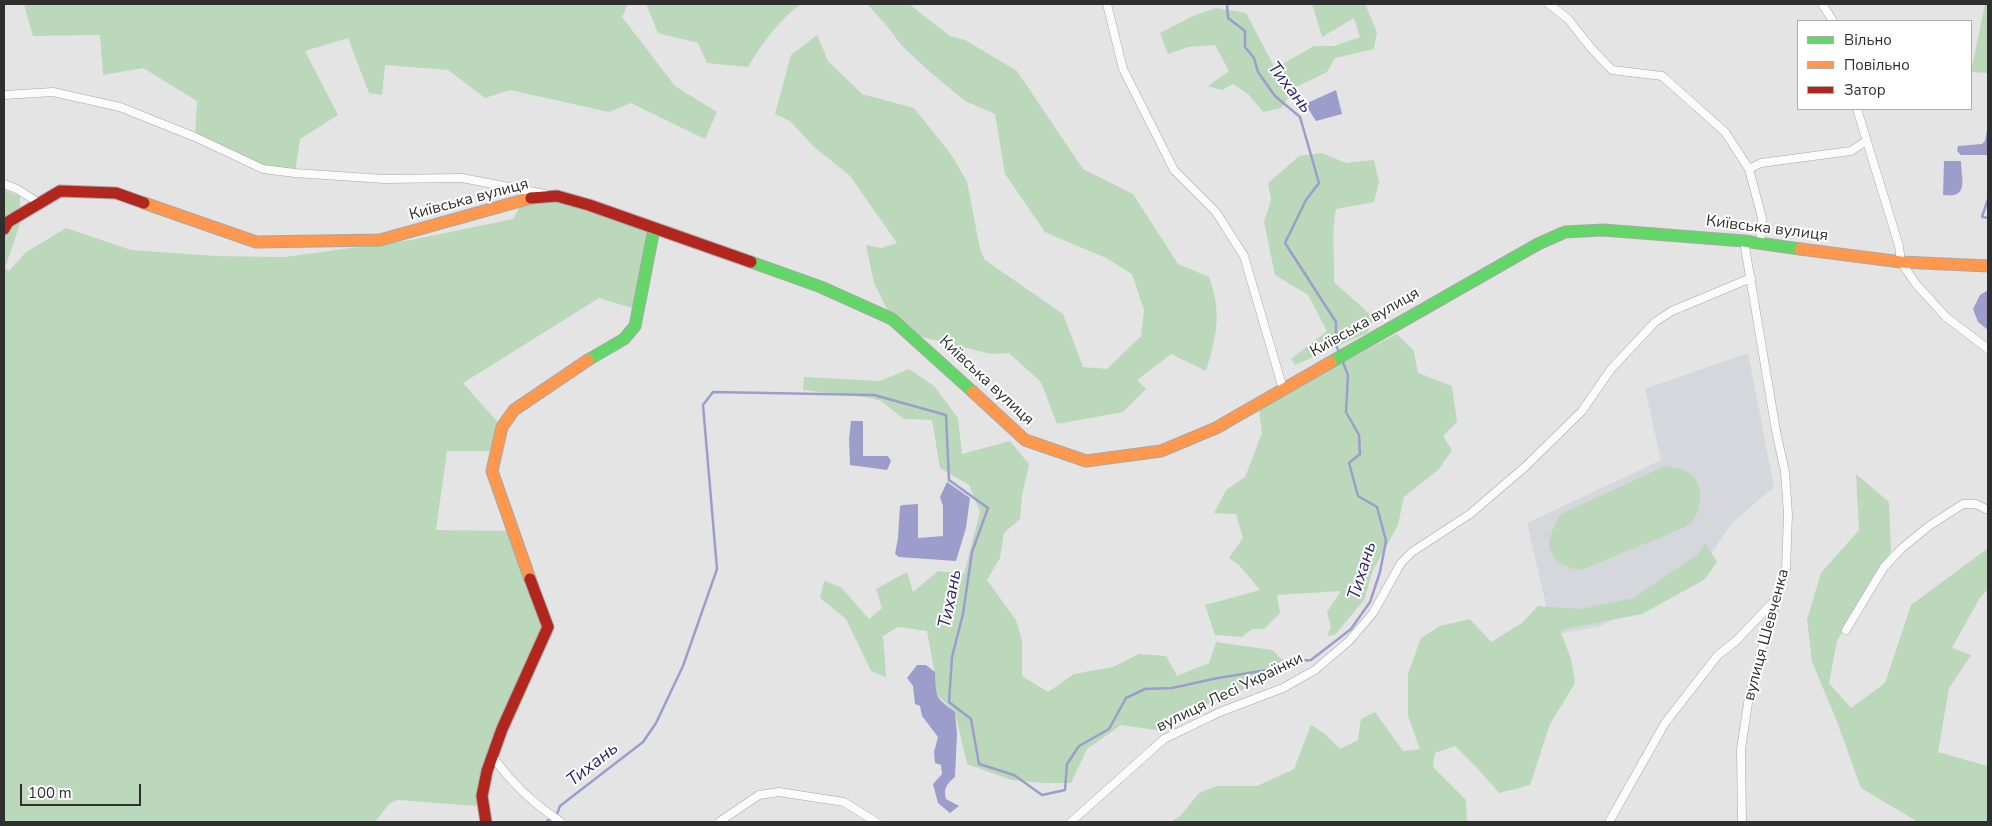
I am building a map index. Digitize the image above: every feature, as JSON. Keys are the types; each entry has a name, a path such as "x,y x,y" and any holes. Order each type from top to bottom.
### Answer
{"main road":[{"name":"Київська вулиця","path":"4,229 8,222 60,191 116,192 256,242 380,240 524,199 557,196 589,205 821,287 892,319 1025,440 1086,461 1161,451 1216,428 1538,244 1565,232 1602,230 1744,241 1901,262 1988,266"},
{"path":"486,822 482,794 492,755 537,657 548,627 492,471 502,427 514,410 624,339 636,326 654,228"}],"street":[{"path":"1107,4 1123,68 1174,170 1216,212 1244,256 1283,389"},
{"path":"1549,4 1568,19 1591,48 1612,70 1662,76 1725,132 1749,169 1762,218 1760,243"},
{"path":"1822,4 1833,20"},
{"path":"4,95 53,92 120,107 195,137 263,169 384,179 462,178 557,196"},
{"path":"1857,110 1899,246 1901,262 1916,284 1946,317 1988,349"},
{"path":"1749,169 1761,163 1850,151 1866,141"},
{"path":"4,184 17,189 39,203"},
{"name":"вулиця Шевченка","path":"1743,821 1741,749 1748,704 1786,570 1788,514 1786,472 1776,431 1744,241"},
{"name":"вулиця Лесі Українки","path":"1071,822 1164,740 1220,712 1283,688 1315,670 1348,641 1373,613 1401,563 1412,552 1470,514 1526,466 1582,411 1611,369 1655,322 1672,311 1750,278"},
{"path":"1846,630 1884,567 1901,549 1929,526 1963,504 1976,504 1988,510"},
{"path":"1609,822 1665,723 1718,656 1736,642 1777,599"},
{"path":"492,755 503,770 538,807 561,822"},
{"path":"719,822 759,795 780,792 844,802 876,822"}],"shaded area":[{"path":"1748,353 1774,487 1732,523 1713,551 1650,599 1601,626 1553,635 1527,523 1661,460 1645,389"}],"green space":[{"path":"24,4 628,4 622,17 675,86 717,112 705,139 631,103 609,112 510,90 485,98 448,70 385,65 382,95 369,93 348,38 305,51 338,115 300,139 295,173 263,169 195,137 197,101 143,68 103,75 100,35 33,36"},
{"path":"646,4 801,4 785,17 772,32 748,67 707,63 698,43 658,33"},
{"path":"867,4 909,4 950,36 965,40 1017,71 1083,169 1133,194 1178,264 1209,277 1217,313 1213,346 1206,371 1171,354 1137,380 1146,389 1123,412 1057,424 1041,382 1009,353 991,354 910,334 892,319 874,283 866,245 881,248 897,243 850,176 813,146 790,121 775,114 791,55 817,35 828,61 862,94 914,108 950,153 967,181 980,249 985,260 1063,314 1083,367 1107,369 1141,336 1144,310 1132,274 1106,258 1045,232 1005,174 995,114 965,101 930,72 902,46"},
{"path":"1312,4 1365,4 1377,32 1374,49 1335,58 1327,72 1296,87 1281,108 1263,112 1248,94 1233,84 1222,90 1208,86 1229,71 1215,45 1188,47 1168,54 1160,33 1193,16 1216,8 1246,13 1275,68 1314,46 1334,46 1360,37 1354,18 1322,37"},
{"path":"1985,4 1988,4 1988,73 1972,72"},
{"path":"1322,153 1346,163 1374,160 1379,182 1374,202 1336,209 1333,236 1334,282 1374,318 1367,333 1295,365 1291,359 1327,331 1308,295 1275,275 1264,222 1271,200 1268,183 1299,156"},
{"path":"4,190 20,196 20,224 5,268 9,271 25,253 66,228 131,250 216,256 284,257 411,240 513,219 524,199 557,196 654,229 638,310 599,298 463,383 502,427 496,451 447,451 436,530 512,531 548,627 476,806 398,800 390,803 375,822 4,822"},
{"path":"1397,334 1414,351 1418,373 1452,386 1457,422 1443,436 1452,450 1439,469 1404,497 1398,525 1373,570 1364,600 1335,635 1327,636 1331,627 1327,612 1341,591 1277,595 1280,613 1264,629 1252,629 1242,637 1215,635 1205,605 1260,590 1239,565 1229,558 1243,538 1236,514 1214,513 1226,490 1245,477 1262,433 1259,410 1333,367"},
{"path":"909,369 934,386 958,418 962,454 1010,441 1029,464 1022,496 1020,519 1004,533 1000,558 987,580 1016,620 1022,640 1022,676 1048,692 1074,674 1113,667 1139,654 1166,656 1177,676 1209,663 1216,642 1272,650 1290,667 1267,680 1206,705 1162,731 1121,725 1087,749 1071,783 1011,780 967,764 955,712 935,693 935,675 927,631 898,627 883,636 886,677 871,671 846,619 820,598 824,581 841,587 869,619 882,608 876,589 907,572 913,592 938,571 964,574 980,512 969,485 940,468 932,420 904,419 881,401 871,398 803,390 804,377 880,381"},
{"path":"1665,466 1688,472 1698,484 1700,504 1691,523 1581,570 1560,563 1554,557 1550,550 1551,534 1561,514"},
{"path":"1856,474 1889,502 1891,551 1837,641 1829,683 1851,708 1885,683 1911,605 1988,548 1988,589 1979,599 1952,648 1971,655 1949,688 1938,752 1988,766 1988,822 1918,822 1861,788 1836,719 1812,662 1807,620 1821,573 1859,530"},
{"path":"1705,543 1717,562 1704,580 1642,614 1560,630 1571,659 1575,683 1550,724 1530,785 1499,793 1455,746 1435,753 1433,767 1466,800 1467,822 1171,822 1181,815 1199,793 1217,786 1257,786 1294,769 1311,725 1324,733 1340,749 1358,740 1361,719 1375,712 1403,751 1420,749 1408,716 1408,674 1421,638 1440,626 1470,619 1491,642 1522,623 1538,606 1580,609 1633,598 1698,554"}],"water":[{"path":"1336,90 1342,114 1316,121 1305,104"},
{"path":"1988,125 1988,155 1961,155 1957,151 1958,146 1982,144 1985,141"},
{"path":"1944,161 1961,161 1962,186 1957,194 1943,195"},
{"path":"1988,290 1988,330 1978,322 1973,309 1980,295"},
{"path":"851,421 863,421 863,456 888,456 891,461 887,470 850,465 849,439"},
{"path":"947,482 970,498 966,528 956,561 899,557 895,554 900,506 918,504 918,538 943,536 943,506 940,497"},
{"path":"917,665 926,665 935,672 936,692 940,700 955,712 957,734 955,777 948,784 945,792 946,799 959,806 950,813 938,803 933,784 942,774 941,765 935,763 934,752 938,737 922,716 920,706 915,704 913,686 907,678"}],"waterway":[{"name":"Тихань","path":"1227,4 1228,18 1245,31 1245,47 1254,58 1258,72 1275,96 1300,117 1319,183 1306,200 1285,243 1336,322 1336,345 1339,352"},
{"name":"Тихань","path":"1988,199 1982,217 1988,218"},
{"name":"Тихань","path":"557,814 560,806 643,742 656,723 683,666 717,569 703,405 713,392 874,395 946,415 949,480 988,508 972,552 963,614 952,657 949,702 971,719 979,764 1014,775 1042,795 1065,790 1067,764 1079,746 1109,729 1126,698 1145,689 1172,688 1273,669 1285,662 1311,660 1351,629 1370,602 1380,572 1386,541 1377,507 1358,496 1349,463 1360,454 1359,435 1346,412 1348,375 1342,360"},
{"name":"Тихань","path":"546,822 550,819"}],"traffic: fast":[{"path":"588,360 624,339 635,326 654,229"},
{"path":"1331,362 1538,244 1565,232 1603,230 1744,241 1800,249"},
{"path":"751,262 821,287 892,319 973,392"}],"traffic: slow":[{"path":"144,203 256,242 380,240 531,198"},
{"path":"1800,249 1901,262 1988,266"},
{"path":"530,579 492,471 502,427 514,410 588,360"},
{"path":"973,392 1025,440 1086,461 1161,451 1216,428 1331,362"}],"traffic: jam":[{"path":"4,229 8,222 60,191 116,193 144,203"},
{"path":"531,198 557,196 589,205 751,262"},
{"path":"486,822 482,796 487,771 502,729 548,627 530,579"}]}
